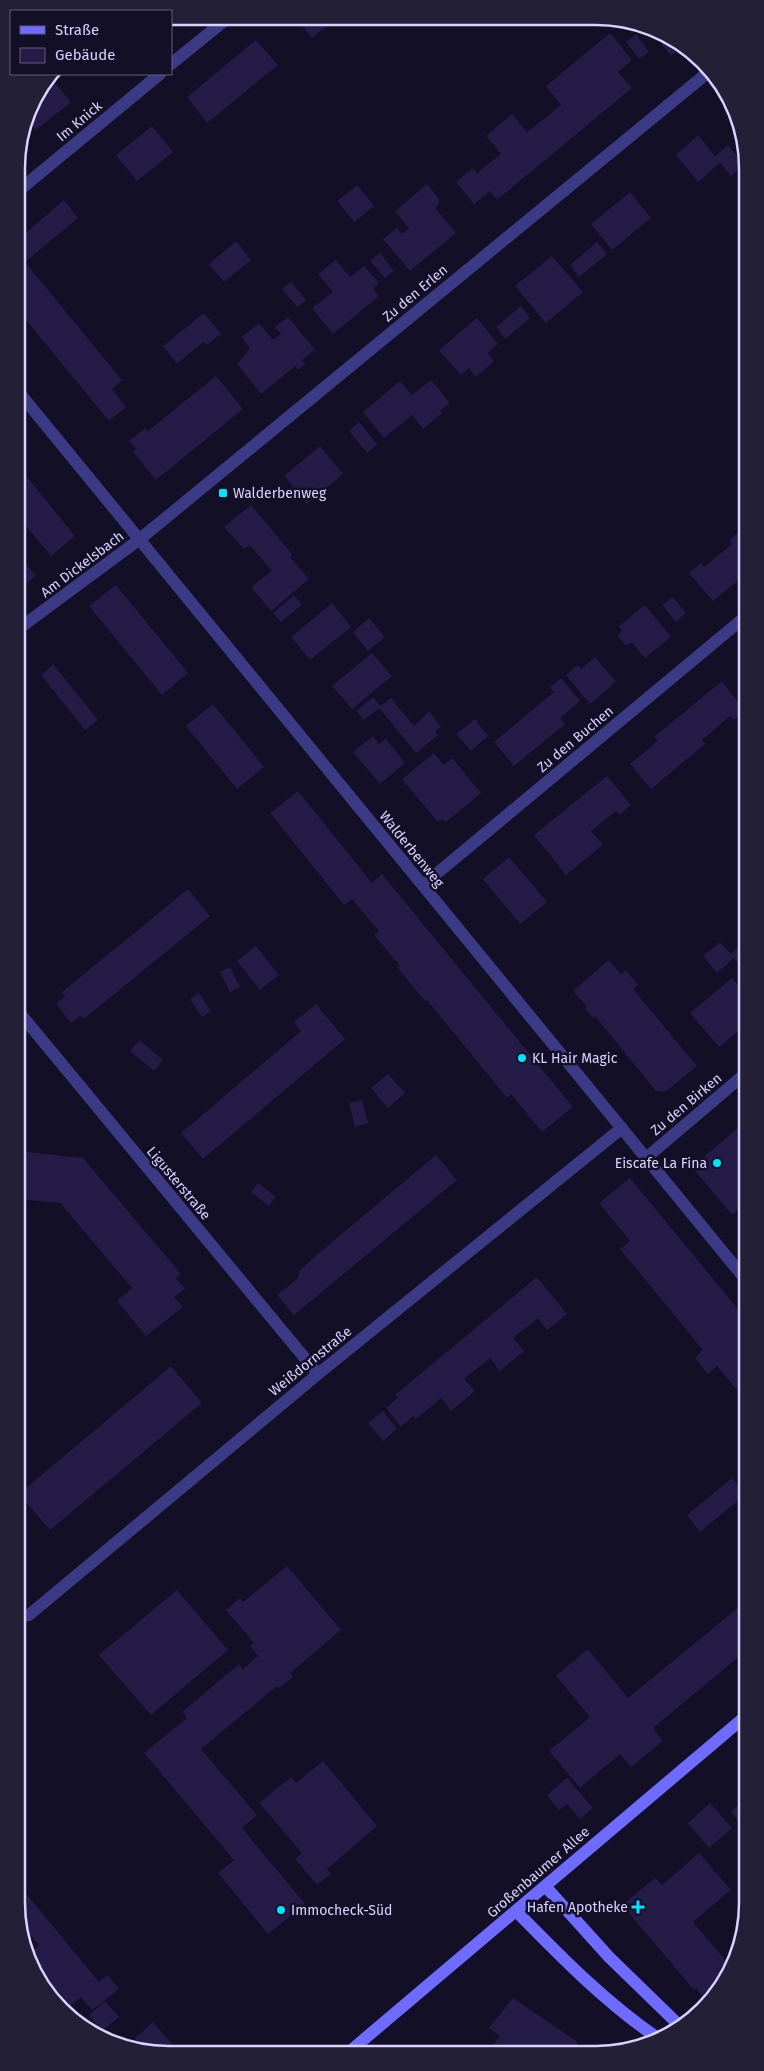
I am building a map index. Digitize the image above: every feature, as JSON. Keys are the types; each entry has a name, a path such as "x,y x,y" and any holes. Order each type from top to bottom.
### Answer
{"main road":[{"name":"Großenbaumer Allee","path":"355,2046 739,1722"},
{"path":"545,1886 602,1950 675,2022"},
{"path":"516,1911 586,1980 629,2018 652,2034"}],"street":[{"path":"172,63 219,25"},
{"name":"Im Knick","path":"25,185 159,75"},
{"name":"Zu den Erlen","path":"140,539 704,76"},
{"name":"Walderbenweg","path":"25,400 739,1271"},
{"name":"Am Dickelsbach","path":"25,624 140,539"},
{"name":"Zu den Buchen","path":"423,885 739,623"},
{"name":"Ligusterstraße","path":"25,1019 318,1374"},
{"name":"Zu den Birken","path":"646,1158 739,1079"},
{"name":"Weißdornstraße","path":"25,1615 29,1615 318,1374 622,1128"}],"building":[{"path":"301,25 327,25 312,38"},
{"path":"610,33 632,60 618,72 632,88 497,200 490,191 474,204 456,182 473,168 477,173 501,154 486,136 512,114 527,132 561,105 546,86"},
{"path":"636,34 649,52 639,59 626,42"},
{"path":"658,39 678,51 671,56"},
{"path":"256,40 278,65 207,123 187,97"},
{"path":"54,82 71,102 36,130 32,125 36,113 44,96"},
{"path":"152,126 173,152 137,181 116,155"},
{"path":"698,135 715,156 728,145 738,157 739,170 731,176 720,163 698,182 676,155"},
{"path":"427,184 439,199 439,204 435,208 456,233 410,271 383,239 397,228 402,234 409,228 395,211"},
{"path":"357,185 374,206 354,222 337,201"},
{"path":"630,192 651,218 612,250 591,224"},
{"path":"64,200 78,218 25,262 25,233"},
{"path":"236,241 251,260 224,282 209,264"},
{"path":"597,242 607,254 579,277 570,265"},
{"path":"380,253 394,271 385,278 370,261"},
{"path":"552,256 583,292 546,323 515,286"},
{"path":"336,260 350,277 364,266 379,283 373,288 379,296 333,334 312,308 333,292 318,274"},
{"path":"25,262 122,380 112,389 126,407 109,421 25,319"},
{"path":"291,282 306,300 297,307 282,289"},
{"path":"521,306 530,318 505,339 496,327"},
{"path":"204,313 221,334 207,345 203,342 177,364 163,346"},
{"path":"288,317 315,350 302,360 305,364 298,370 295,366 261,394 237,364 250,349 242,337 259,323 273,340 281,334 275,327"},
{"path":"477,318 498,344 488,353 494,361 476,377 469,368 461,375 439,350"},
{"path":"216,376 243,409 156,480 133,452 137,449 129,441 145,428 148,431"},
{"path":"431,380 450,403 440,411 442,413 423,429 412,415 384,438 363,412 400,381 412,395"},
{"path":"359,422 377,444 367,453 349,431"},
{"path":"320,446 343,474 307,504 284,476"},
{"path":"25,475 75,536 51,556 25,525"},
{"path":"251,505 292,554 290,557 309,579 271,611 251,587 272,571 250,545 244,549 224,527"},
{"path":"739,532 739,580 713,601 689,573 701,563 704,567 732,544 729,540"},
{"path":"25,563 36,576 25,584"},
{"path":"116,585 188,673 162,695 89,606"},
{"path":"294,595 302,605 281,622 273,613"},
{"path":"673,597 686,613 676,622 662,605"},
{"path":"332,603 351,627 310,660 291,637"},
{"path":"645,605 671,637 645,658 631,642 626,646 617,635 622,631 619,626"},
{"path":"369,618 385,637 368,651 353,632"},
{"path":"372,653 392,676 352,709 332,686"},
{"path":"595,657 616,682 590,704 566,675 577,665 581,669"},
{"path":"53,664 98,720 85,730 41,675"},
{"path":"561,678 580,701 560,718 565,724 514,766 494,742 554,692 550,687"},
{"path":"722,681 739,703 739,716 734,720 730,716 702,740 705,744 651,789 630,764 658,741 654,737"},
{"path":"373,697 381,706 391,698 414,726 429,711 441,727 435,732 438,735 416,753 379,708 364,720 356,711"},
{"path":"213,704 264,767 237,789 186,726"},
{"path":"475,719 488,736 471,751 456,734"},
{"path":"373,736 379,744 386,739 405,763 380,784 353,752"},
{"path":"434,753 444,765 452,758 481,793 446,822 444,820 437,821 402,779"},
{"path":"607,776 631,805 620,815 616,811 591,831 603,845 566,875 534,835"},
{"path":"298,791 372,883 382,874 573,1107 542,1132 511,1094 507,1098 427,1000 425,1001 397,967 400,966 374,935 379,931 352,899 344,905 270,813"},
{"path":"509,857 547,902 520,924 483,879"},
{"path":"188,889 210,916 84,1019 81,1016 71,1023 56,1004 65,996 62,992"},
{"path":"720,942 731,954 739,947 739,964 734,958 717,973 703,956"},
{"path":"256,946 279,975 260,990 237,961"},
{"path":"609,960 621,974 626,970 638,985 633,989 697,1066 665,1092 656,1091 595,1016 593,1018 585,1009 587,1007 573,991"},
{"path":"230,967 240,987 230,992 220,972"},
{"path":"732,978 739,986 739,1031 719,1047 690,1013"},
{"path":"199,993 211,1011 202,1017 190,999"},
{"path":"316,1004 345,1039 203,1159 181,1133 301,1031 294,1022"},
{"path":"139,1040 163,1060 154,1071 130,1051"},
{"path":"388,1074 405,1093 388,1108 371,1088"},
{"path":"362,1100 368,1123 355,1127 349,1103"},
{"path":"739,1127 739,1209 732,1215 692,1167"},
{"path":"25,1152 83,1158 181,1274 176,1278 185,1289 174,1297 183,1307 146,1336 117,1301 132,1288 60,1203 25,1200"},
{"path":"436,1155 457,1180 294,1315 277,1295 298,1278 299,1271 319,1253"},
{"path":"630,1178 739,1310 739,1387 736,1389 717,1366 708,1374 695,1358 703,1350 620,1249 630,1241 599,1203"},
{"path":"258,1183 276,1197 269,1206 251,1192"},
{"path":"537,1277 567,1314 547,1330 538,1318 513,1338 524,1351 500,1371 490,1358 464,1379 475,1391 451,1411 441,1398 416,1419 413,1416 401,1427 386,1408 398,1398 395,1395"},
{"path":"171,1366 202,1403 50,1530 25,1501 25,1489"},
{"path":"383,1411 397,1429 383,1441 368,1423"},
{"path":"732,1478 739,1486 739,1500 700,1532 687,1515"},
{"path":"287,1566 341,1630 290,1673 293,1677 279,1688 277,1686 201,1749 257,1815 242,1828 305,1904 268,1934 218,1873 234,1860 144,1753 187,1718 182,1712 239,1664 243,1669 258,1656 250,1646 254,1643 226,1610 240,1598 243,1602"},
{"path":"177,1590 228,1650 151,1715 99,1655"},
{"path":"739,1607 739,1657 653,1728 663,1741 631,1767 620,1754 580,1788 549,1751 590,1717 556,1676 588,1649 628,1698"},
{"path":"323,1761 377,1826 327,1869 331,1874 317,1885 295,1859 302,1853 259,1803 291,1777 296,1783"},
{"path":"567,1778 593,1808 580,1819 567,1804 559,1810 547,1795"},
{"path":"710,1803 732,1828 709,1848 688,1823"},
{"path":"739,1805 739,1822 731,1812"},
{"path":"699,1853 731,1890 693,1922 726,1961 720,1975 704,1997 696,1988 694,1990 622,1905 655,1878 662,1885"},
{"path":"25,1892 99,1982 108,1975 119,1989 92,2010 81,1997 70,2007 49,1983 40,1966 33,1950 39,1945 28,1931 25,1913"},
{"path":"513,1998 578,2042 575,2046 492,2046 500,2036 489,2028"},
{"path":"105,2001 119,2017 103,2030 89,2015"},
{"path":"153,2022 174,2046 140,2043 135,2038"}],"place":[{"name":"Walderbenweg","path":"223,493"},
{"name":"KL Hair Magic","path":"522,1058"},
{"name":"Eiscafe La Fina","path":"717,1163"},
{"name":"Hafen Apotheke","path":"638,1907"},
{"name":"Immocheck-Süd","path":"281,1910"}]}
